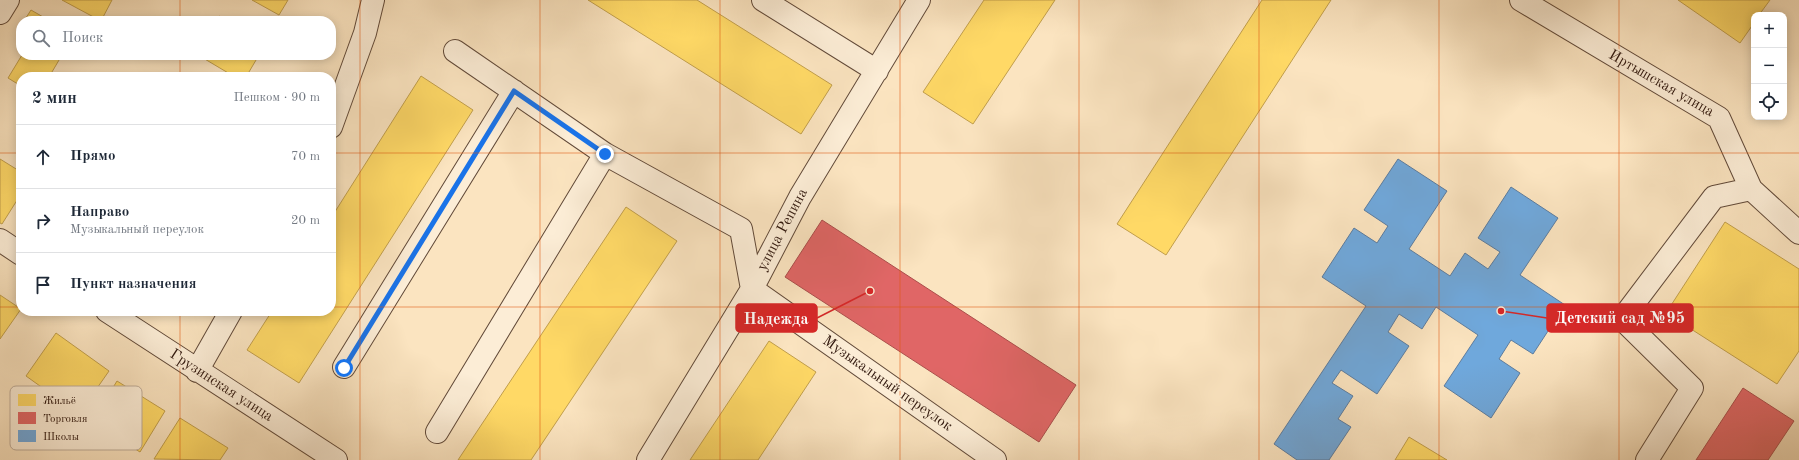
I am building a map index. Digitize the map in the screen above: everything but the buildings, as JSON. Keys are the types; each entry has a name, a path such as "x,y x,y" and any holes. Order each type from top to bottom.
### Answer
{"street":[{"path":"0,13 8,0"},
{"path":"336,113 365,33 373,0"},
{"path":"763,0 877,71"},
{"name":"улица Репина","path":"648,460 752,289 800,197 919,0"},
{"name":"Иртышская улица","path":"1521,0 1719,118 1751,189 1799,234"},
{"path":"455,51 605,154 741,229 752,289"},
{"path":"344,368 514,91"},
{"path":"437,432 605,154"},
{"path":"1647,460 1692,388 1622,319 1714,197 1751,189"},
{"path":"0,240 16,251"},
{"name":"Музыкальный переулок","path":"752,289 995,460"},
{"name":"Грузинская улица","path":"114,316 336,460"},
{"path":"197,371 227,316"}],"place":[{"name":"Надежда","path":"870,291"},
{"name":"Детский сад №95","path":"1501,311"}],"route":[{"path":"344,368 514,91 605,154"}]}
